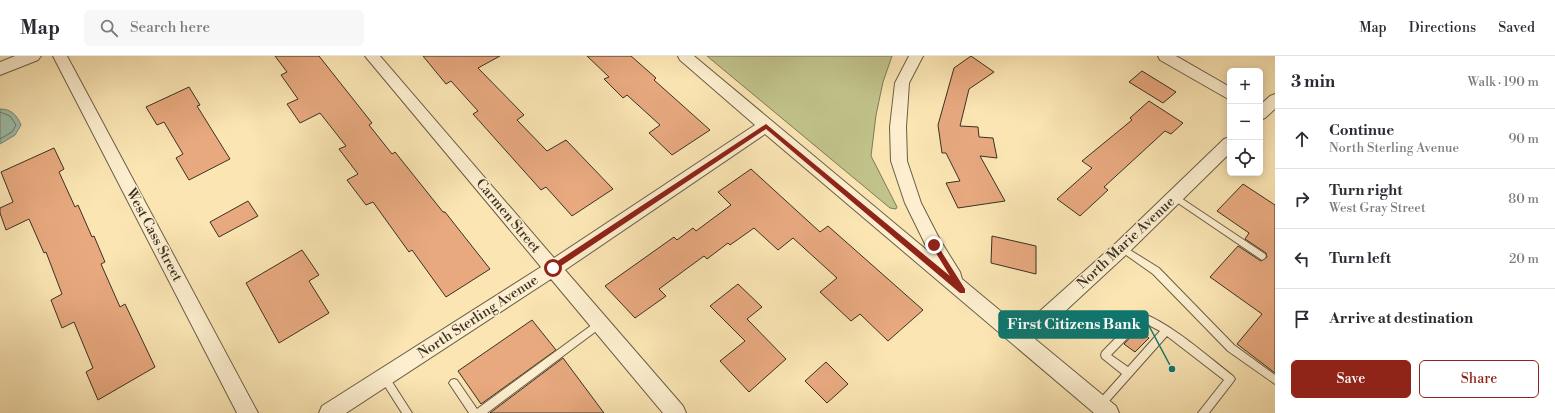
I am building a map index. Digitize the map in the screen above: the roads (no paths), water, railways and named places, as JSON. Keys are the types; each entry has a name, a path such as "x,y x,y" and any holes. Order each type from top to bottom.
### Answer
{"street":[{"path":"0,69 32,56"},
{"name":"West Cass Street","path":"60,56 248,413"},
{"name":"Carmen Street","path":"372,56 676,413"},
{"path":"685,56 766,126 1105,409"},
{"path":"916,56 902,83 898,127 899,161 913,203 929,235 963,291"},
{"path":"1165,56 1227,92"},
{"path":"1263,111 1275,100"},
{"path":"1263,114 1275,121"},
{"name":"North Sterling Avenue","path":"329,413 553,268 766,126"},
{"name":"North Marie Avenue","path":"1021,340 1122,248 1227,147"}],"lane":[{"path":"1175,197 1262,256"},
{"path":"1122,248 1156,271 1231,348 1275,380"},
{"path":"1128,373 1105,355 1142,317 1152,321 1166,330 1230,379 1203,413"},
{"path":"479,413 600,323"},
{"path":"1105,409 1128,373 1166,330"},
{"path":"384,377 407,413"},
{"path":"454,383 475,413"}],"water":[{"path":"0,109 13,113 18,118 21,125 15,135 0,144"}],"place":[{"name":"First Citizens Bank","path":"1172,369"}]}
